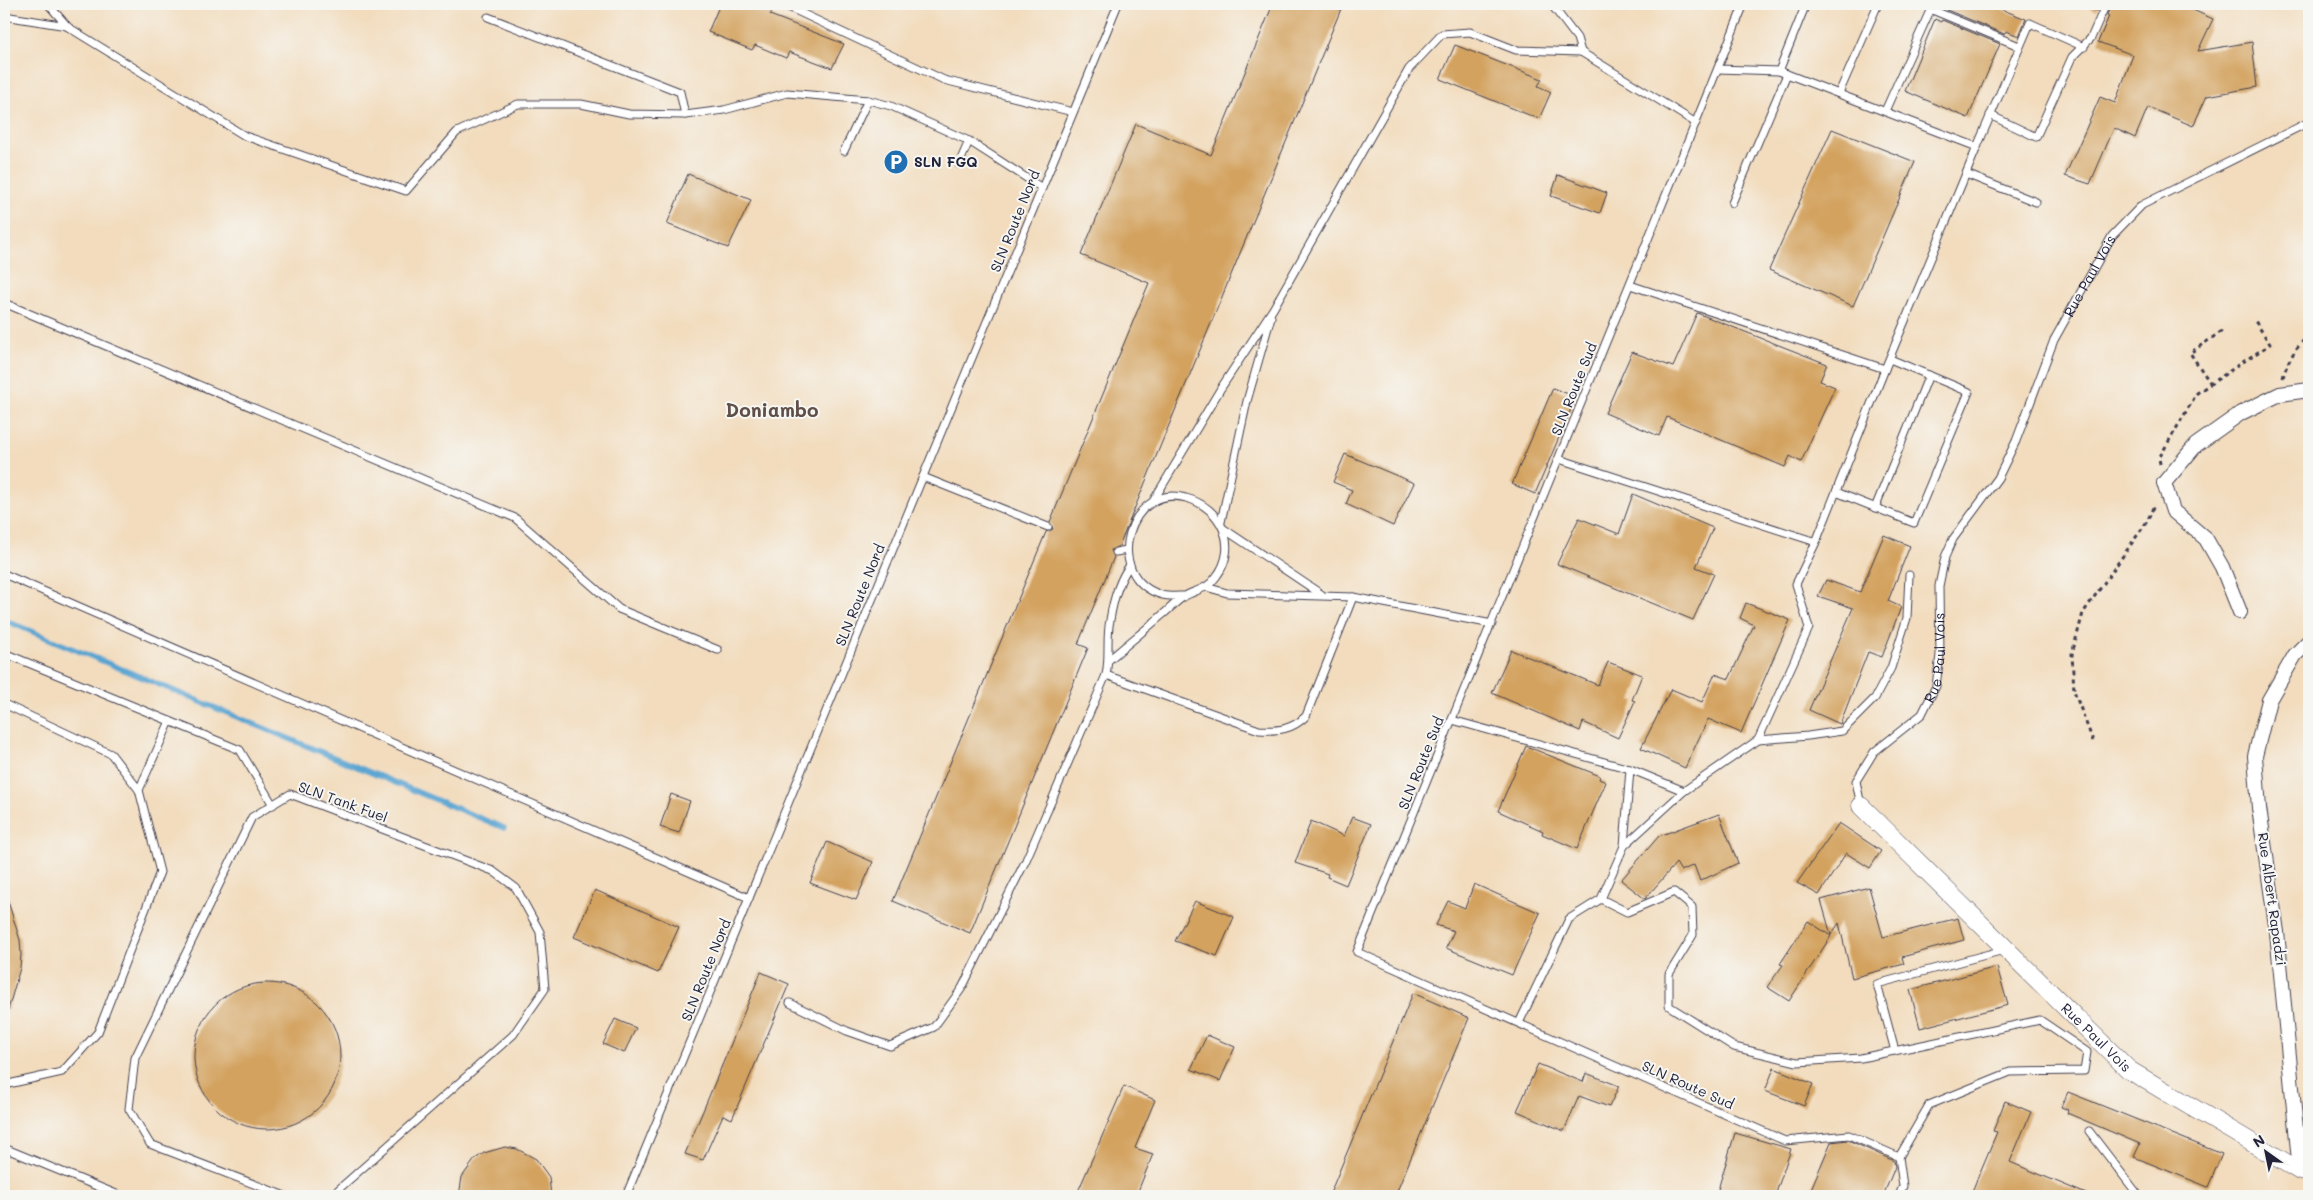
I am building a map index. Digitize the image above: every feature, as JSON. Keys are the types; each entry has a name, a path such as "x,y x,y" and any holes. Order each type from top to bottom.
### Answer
{"street":[{"path":"2240,612 2222,567 2206,539 2172,510 2164,483 2196,445 2240,413 2280,394 2309,390"},
{"name":"Rue Albert Rapadzi","path":"2305,1172 2255,756 2269,700 2295,654 2309,641"},
{"name":"Rue Paul Vois","path":"1861,806 2004,950 2129,1070 2305,1172"}],"lane":[{"path":"48,4 68,26 245,136 406,191 457,132 518,104 581,104 629,114 685,115 724,110 787,92 868,100 891,106 969,141 1042,188"},
{"path":"782,4 944,80 1073,112"},
{"name":"SLN Route Nord","path":"626,1196 1118,4"},
{"path":"1551,4 1577,38 1581,52"},
{"name":"SLN Route Sud","path":"1744,4 1357,952 1785,1141 1848,1135 1899,1156"},
{"path":"1779,71 1806,4"},
{"path":"1839,93 1878,4"},
{"path":"1990,115 2036,138 2072,57 2091,38 2106,4"},
{"path":"1885,111 1931,6 2019,46"},
{"path":"4,16 68,26"},
{"path":"488,17 680,92 685,115"},
{"path":"1758,740 1809,628 1796,584 1816,542 1885,369 2019,46 2030,23 2084,47"},
{"path":"1152,503 1220,388 1273,309 1409,69 1442,34 1470,32 1516,50 1581,52 1696,123"},
{"path":"1718,68 1779,71 1977,147"},
{"path":"1732,203 1787,74"},
{"path":"844,151 868,100"},
{"name":"Rue Paul Vois","path":"1861,806 1856,781 1874,752 1922,714 1936,686 1940,655 1939,586 1945,557 1952,539 1998,478 2016,441 2054,340 2112,236 2142,205 2309,122"},
{"path":"959,164 969,141"},
{"path":"1966,174 2036,202"},
{"path":"1630,285 1885,369"},
{"path":"4,303 515,518 619,609 718,650"},
{"path":"1109,660 1185,596 1206,587 1216,579 1227,555 1223,526 1247,401 1273,309"},
{"path":"1836,492 1914,523 1969,392 1890,359"},
{"path":"1875,508 1929,374"},
{"path":"1559,459 1816,542"},
{"path":"923,477 1048,527"},
{"path":"1185,596 1162,595 1143,584 1130,565 1126,550 1132,523 1140,512 1152,503 1166,498 1182,497 1190,499 1212,510 1223,526 1322,594"},
{"path":"1116,552 1126,550"},
{"path":"790,1003 847,1031 890,1046 934,1027 962,988 1013,888 1106,675 1109,660 1109,621 1122,577 1130,565"},
{"path":"4,574 749,898"},
{"path":"1624,846 1684,790 1758,740 1842,731 1875,698 1891,668 1907,618 1909,575"},
{"path":"1206,587 1226,593 1322,594 1353,597 1492,624"},
{"path":"1106,675 1259,730 1279,731 1296,726 1306,716 1353,597"},
{"path":"4,653 240,750 273,805"},
{"path":"4,704 111,754 139,790 160,872 98,1032 62,1072 4,1085"},
{"path":"1452,720 1630,769 1684,790"},
{"path":"139,790 170,721"},
{"path":"1519,1023 1569,919 1601,900 1624,846 1630,769"},
{"name":"SLN Tank Fuel","path":"285,1196 150,1144 129,1109 134,1058 252,817 290,794 493,872 516,888 540,932 545,989 513,1036 331,1196"},
{"path":"1601,900 1627,912 1674,892 1692,907 1692,935 1669,974 1669,1006 1734,1047 1797,1062 1861,1058 2040,1020 2087,1052 2084,1071 2010,1072 1929,1105 1899,1156 1903,1186 1899,1196"},
{"path":"1895,1051 1877,984 2004,950"},
{"path":"2089,1131 2139,1196"},
{"path":"4,1148 120,1196"}],"path":[{"path":"2093,741 2074,691 2072,654 2083,613 2148,520 2164,483 2159,458 2197,394 2270,344 2255,321"},
{"path":"2211,384 2190,353 2222,331"},
{"path":"2280,394 2286,366 2300,343 2309,335"}],"building":[{"path":"720,4 776,4 770,15 844,44 832,68 789,52 786,58 755,45 752,50 708,32"},
{"path":"1273,4 1343,4 1119,546 1111,550 1114,557 1078,644 1088,648 970,933 893,901 1046,532 1053,529 1050,522 1149,283 1081,255 1136,124 1211,155"},
{"path":"1950,4 1988,4 2026,19 2019,36 2006,31 2004,34 1947,10"},
{"path":"2080,4 2100,4 2097,11"},
{"path":"2111,4 2196,4 2193,10 2213,19 2198,51 2252,42 2257,87 2207,96 2193,126 2148,107 2135,138 2114,128 2090,184 2065,176 2100,97 2115,103 2133,55 2098,42 2109,16 2107,15"},
{"path":"1935,19 1941,22 1942,20 2000,44 1968,118 1905,91"},
{"path":"1455,45 1542,79 1538,86 1551,92 1539,119 1440,79"},
{"path":"1832,129 1915,162 1853,306 1769,270"},
{"path":"688,174 751,200 728,248 667,224"},
{"path":"1558,175 1607,193 1600,213 1551,196"},
{"path":"1697,313 1827,364 1820,381 1835,387 1801,462 1790,456 1785,467 1667,417 1659,436 1605,413 1632,352 1673,367"},
{"path":"1553,388 1576,397 1535,494 1512,484"},
{"path":"1345,454 1414,483 1393,526 1346,504 1352,490 1333,482"},
{"path":"1633,494 1713,528 1696,567 1714,574 1693,620 1557,564 1579,518 1619,534"},
{"path":"1884,535 1910,546 1888,601 1901,607 1882,657 1868,652 1840,724 1809,710 1853,608 1818,596 1826,580 1860,592"},
{"path":"1746,603 1790,620 1741,733 1708,719 1685,768 1641,748 1671,689 1702,702 1715,674 1729,679 1754,625 1740,618"},
{"path":"1511,650 1598,685 1608,662 1642,675 1632,700 1635,701 1618,738 1583,722 1580,731 1492,693"},
{"path":"1526,746 1600,776 1599,779 1606,782 1577,849 1542,834 1543,831 1498,811"},
{"path":"671,794 690,801 679,833 660,827"},
{"path":"1719,814 1738,863 1700,881 1694,865 1681,871 1676,863 1645,899 1621,880 1659,836"},
{"path":"1352,817 1371,824 1346,885 1327,877 1328,874 1295,863 1311,821 1344,836"},
{"path":"1839,823 1881,851 1870,868 1846,853 1819,895 1797,883"},
{"path":"827,842 873,862 856,900 810,883"},
{"path":"1474,884 1540,913 1512,975 1446,948 1454,931 1436,925 1448,901 1465,908"},
{"path":"1869,887 1883,937 1958,918 1964,940 1902,957 1904,964 1852,978 1839,923 1831,935 1821,900"},
{"path":"595,890 679,927 658,973 574,937"},
{"path":"7,898 20,940 21,954 20,968 8,1010 4,1010 4,899"},
{"path":"1195,901 1234,917 1217,956 1175,941"},
{"path":"1808,921 1831,936 1789,1001 1767,987 1783,965 1780,964"},
{"path":"1997,967 2008,1005 1920,1028 1910,990"},
{"path":"761,972 789,984 732,1119 723,1115 703,1160 685,1154"},
{"path":"267,983 295,988 319,1004 335,1028 340,1056 335,1084 319,1108 295,1124 267,1129 239,1124 215,1108 199,1084 194,1056 199,1028 215,1004 239,988"},
{"path":"1413,993 1469,1018 1395,1196 1329,1196"},
{"path":"615,1019 636,1028 624,1053 603,1044"},
{"path":"1207,1035 1235,1047 1220,1081 1191,1069"},
{"path":"1538,1064 1583,1082 1586,1073 1619,1086 1609,1107 1579,1096 1564,1131 1517,1111"},
{"path":"1774,1068 1813,1084 1804,1106 1765,1091"},
{"path":"1124,1086 1155,1100 1135,1148 1153,1154 1136,1196 1076,1196"},
{"path":"2068,1092 2222,1154 2208,1187 2134,1157 2140,1144 2067,1113 2068,1110 2061,1107"},
{"path":"2005,1101 2031,1112 2010,1162 2091,1196 1970,1196 1997,1132 1993,1131"},
{"path":"1735,1133 1791,1149 1775,1196 1716,1196"},
{"path":"1848,1140 1894,1161 1895,1167 1883,1196 1808,1196 1831,1142"},
{"path":"505,1147 517,1149 536,1159 549,1177 551,1196 459,1196 462,1177 475,1159 484,1153"}],"waterway":[{"path":"4,620 504,828"}],"place":[{"name":"SLN FGQ","path":"896,162"}],"district":[{"name":"Doniambo","path":"772,410"}]}
